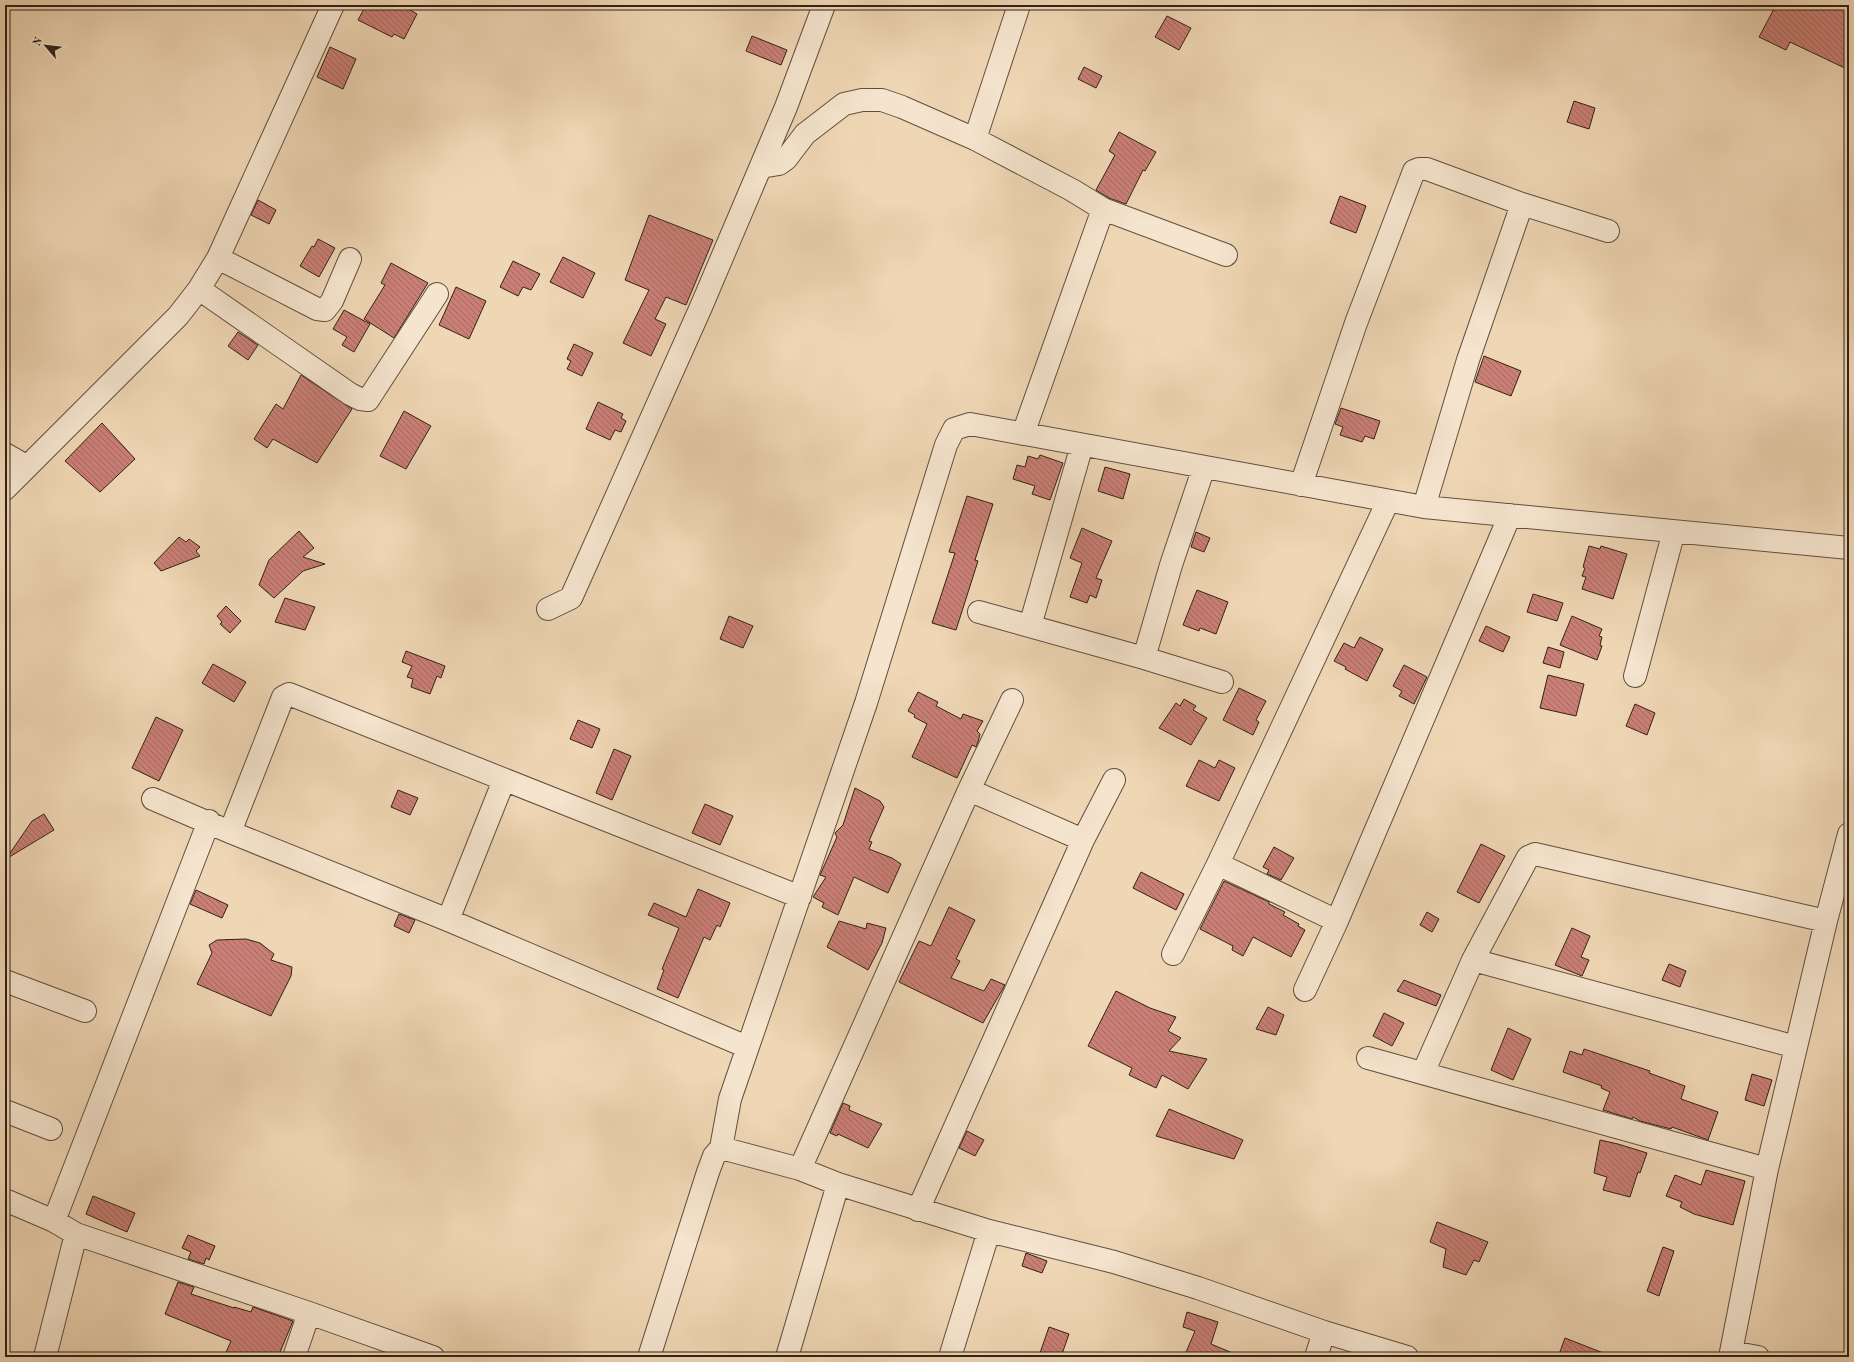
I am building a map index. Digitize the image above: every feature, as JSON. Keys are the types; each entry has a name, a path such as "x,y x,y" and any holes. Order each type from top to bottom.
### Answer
{"street":[{"path":"5,489 26,466 146,349 178,316 199,289 218,258 333,5"},
{"path":"548,609 571,598 698,314 786,107 824,5"},
{"path":"975,139 1020,5"},
{"path":"760,167 779,164 786,159 805,134 844,104 862,100 882,100 975,139 1072,190 1103,209 1226,255"},
{"path":"1301,485 1356,323 1414,171 1426,169 1522,204 1608,231"},
{"path":"1424,507 1468,360 1522,204"},
{"path":"1023,434 1103,209"},
{"path":"218,258 317,309 324,310 332,301 350,259"},
{"path":"199,289 350,394 360,399 368,400 437,294"},
{"path":"649,1357 708,1172 714,1156 721,1148 730,1099 866,703 946,445 954,429 970,424 1424,507 1849,548"},
{"path":"1030,626 1082,445"},
{"path":"5,454 26,466"},
{"path":"1144,658 1171,566 1204,467"},
{"path":"1173,954 1218,864 1388,500"},
{"path":"1305,990 1337,921 1510,515"},
{"path":"1635,676 1674,531"},
{"path":"979,612 1144,658 1222,682"},
{"path":"230,832 283,697 289,694 800,897"},
{"path":"800,1170 969,790 1012,700"},
{"path":"448,920 504,780"},
{"path":"918,1210 1083,840 1114,780"},
{"path":"969,790 1083,840"},
{"path":"153,799 209,821 230,832 448,920 748,1048"},
{"path":"54,1221 209,821"},
{"path":"1758,1357 1730,1354 1767,1168 1826,921 1849,834"},
{"path":"1423,1073 1473,960 1528,857 1535,854 1826,921"},
{"path":"1218,864 1337,921"},
{"path":"1473,960 1796,1047"},
{"path":"5,981 85,1011"},
{"path":"1368,1058 1767,1168"},
{"path":"5,1111 51,1129"},
{"path":"721,1148 800,1170 918,1210 989,1231 1114,1262 1198,1288 1324,1332 1407,1357"},
{"path":"786,1357 838,1184"},
{"path":"5,1200 54,1221 76,1234 309,1313 433,1357"},
{"path":"950,1357 989,1231"},
{"path":"45,1357 76,1234"},
{"path":"294,1357 309,1313"},
{"path":"1316,1357 1324,1332"}],"building":[{"path":"366,5 413,5 410,10 417,14 404,39 394,34 392,37 358,20"},
{"path":"1776,5 1849,5 1849,70 1790,42 1786,50 1759,37"},
{"path":"1167,16 1191,28 1179,50 1155,37"},
{"path":"752,36 787,50 781,65 746,51"},
{"path":"330,47 356,59 343,89 317,77"},
{"path":"1084,67 1102,76 1096,88 1078,79"},
{"path":"1574,101 1595,108 1589,129 1567,122"},
{"path":"1119,132 1156,152 1145,171 1143,170 1126,204 1109,198 1096,190 1115,155 1109,151"},
{"path":"1340,196 1366,206 1356,233 1330,223"},
{"path":"258,200 276,210 269,224 251,215"},
{"path":"649,215 713,240 686,305 666,297 655,319 666,324 651,356 623,343 649,290 625,280"},
{"path":"318,239 335,248 319,277 300,266"},
{"path":"563,257 595,273 583,298 550,282"},
{"path":"513,261 540,274 531,290 523,287 518,296 500,287"},
{"path":"391,263 428,283 394,338 364,319 385,285 381,283"},
{"path":"456,287 486,301 469,339 439,325"},
{"path":"344,310 370,324 354,352 342,345 347,337 333,329"},
{"path":"238,332 258,345 248,360 228,346"},
{"path":"574,344 593,353 582,376 567,369 571,361 567,359"},
{"path":"1484,356 1521,371 1511,396 1475,382"},
{"path":"301,375 352,409 317,463 273,439 267,448 254,439 276,404 283,409"},
{"path":"598,402 623,414 621,418 626,421 621,432 615,430 610,440 586,429"},
{"path":"1341,408 1380,421 1374,439 1365,436 1362,442 1340,435 1343,427 1335,424"},
{"path":"404,411 431,426 406,469 380,456"},
{"path":"102,423 135,459 100,492 65,461"},
{"path":"1040,455 1063,463 1050,500 1032,494 1035,486 1013,479 1017,465 1025,467 1028,456 1038,459"},
{"path":"1105,467 1130,474 1123,499 1098,491"},
{"path":"967,496 993,504 975,560 978,561 956,630 932,623 955,553 949,552"},
{"path":"1082,528 1112,541 1096,578 1102,580 1096,598 1090,595 1087,603 1070,597 1082,563 1070,558"},
{"path":"299,531 314,548 303,557 325,564 303,571 274,598 259,585 269,560"},
{"path":"1196,532 1210,538 1204,552 1191,547"},
{"path":"179,537 186,542 189,539 200,547 196,551 200,556 161,571 154,563"},
{"path":"1589,546 1600,549 1601,546 1627,554 1613,599 1582,589 1586,577 1582,576 1585,568 1583,567"},
{"path":"1197,590 1228,602 1216,634 1200,628 1199,631 1183,625"},
{"path":"1533,594 1563,603 1557,621 1527,612"},
{"path":"285,598 315,607 305,630 275,622"},
{"path":"226,606 241,621 230,633 220,624 222,622 217,616"},
{"path":"729,616 753,626 743,648 720,639"},
{"path":"1572,616 1602,629 1599,636 1602,637 1600,645 1602,646 1597,660 1560,645"},
{"path":"1486,626 1510,637 1503,652 1479,641"},
{"path":"1360,637 1383,649 1367,681 1334,661 1344,643 1354,648"},
{"path":"1548,647 1564,652 1560,668 1543,663"},
{"path":"406,651 445,666 441,678 437,676 430,694 411,687 413,679 407,677 412,666 402,662"},
{"path":"213,664 246,682 234,702 202,683"},
{"path":"1404,665 1427,677 1414,704 1399,696 1402,691 1393,686"},
{"path":"1548,675 1584,684 1576,716 1540,708"},
{"path":"1239,688 1266,701 1256,720 1259,722 1253,735 1223,720"},
{"path":"918,692 938,702 936,706 961,719 963,714 983,721 977,731 980,734 976,747 972,745 957,778 912,757 927,724 914,717 915,715 908,711"},
{"path":"1184,699 1196,706 1193,710 1207,718 1191,745 1159,728 1176,703 1180,706"},
{"path":"1635,704 1655,713 1647,735 1626,726"},
{"path":"156,717 183,730 159,781 132,768"},
{"path":"578,720 600,729 592,748 570,739"},
{"path":"614,749 631,756 612,800 596,793"},
{"path":"1199,760 1215,768 1219,760 1235,768 1219,801 1186,786"},
{"path":"855,788 880,801 884,807 869,841 872,842 869,849 892,858 901,864 888,893 854,877 838,915 822,907 824,903 813,897 826,877 820,875 837,837 835,833 843,825"},
{"path":"398,790 418,798 410,815 391,807"},
{"path":"705,804 733,816 720,845 692,833"},
{"path":"44,814 54,830 6,859 32,821"},
{"path":"1481,844 1505,856 1479,903 1457,892"},
{"path":"1274,847 1294,858 1281,880 1267,874 1269,870 1263,867"},
{"path":"1141,872 1184,894 1176,910 1133,888"},
{"path":"1224,881 1269,902 1269,904 1285,912 1283,915 1299,924 1298,926 1305,930 1291,957 1253,937 1243,956 1232,950 1233,946 1200,929"},
{"path":"698,889 730,903 720,927 717,925 710,940 704,937 678,998 657,989 664,970 662,969 679,928 648,915 654,903 686,917"},
{"path":"196,890 228,905 222,918 190,904"},
{"path":"949,907 975,920 956,959 960,961 951,978 984,991 991,979 1005,985 983,1023 899,982 919,941 931,946"},
{"path":"1427,912 1439,919 1432,932 1420,925"},
{"path":"399,914 415,920 409,933 394,926"},
{"path":"839,921 866,929 867,923 886,928 882,943 868,970 827,947"},
{"path":"1572,928 1590,936 1581,957 1589,960 1582,976 1555,965"},
{"path":"246,939 260,943 274,954 271,960 292,967 291,976 271,1016 197,984 212,953 209,945 217,940"},
{"path":"1669,964 1686,971 1680,987 1662,980"},
{"path":"1404,980 1441,995 1436,1006 1397,991"},
{"path":"1116,991 1150,1008 1176,1017 1168,1031 1181,1038 1169,1051 1207,1059 1188,1089 1162,1075 1156,1088 1129,1075 1132,1068 1088,1046"},
{"path":"1268,1007 1284,1015 1276,1035 1256,1029"},
{"path":"1384,1013 1404,1023 1392,1046 1373,1036"},
{"path":"1508,1028 1531,1039 1513,1080 1491,1070"},
{"path":"1584,1049 1650,1071 1649,1073 1685,1086 1681,1099 1718,1112 1708,1140 1672,1127 1671,1129 1640,1121 1633,1117 1632,1119 1603,1110 1610,1092 1601,1088 1602,1086 1563,1072 1570,1051 1582,1055"},
{"path":"1752,1074 1772,1080 1764,1106 1745,1100"},
{"path":"843,1103 850,1106 849,1110 882,1124 868,1148 838,1134 837,1136 830,1133"},
{"path":"1169,1109 1243,1140 1234,1159 1156,1136"},
{"path":"967,1131 984,1140 975,1156 959,1148"},
{"path":"1600,1140 1647,1153 1640,1173 1638,1172 1630,1197 1603,1190 1607,1177 1594,1173"},
{"path":"1706,1170 1745,1181 1733,1225 1694,1214 1680,1207 1682,1202 1666,1196 1675,1175 1701,1185"},
{"path":"93,1196 135,1213 127,1232 86,1214"},
{"path":"1437,1222 1488,1242 1479,1262 1474,1260 1466,1275 1443,1267 1446,1249 1430,1242"},
{"path":"188,1235 215,1246 209,1260 206,1258 204,1264 188,1259 191,1252 182,1248"},
{"path":"1663,1247 1674,1251 1659,1296 1647,1291"},
{"path":"1026,1253 1047,1261 1042,1273 1022,1266"},
{"path":"178,1282 194,1287 191,1294 251,1312 253,1307 293,1321 278,1357 224,1357 231,1341 165,1314"},
{"path":"1187,1312 1218,1322 1211,1344 1242,1357 1184,1357 1195,1331 1183,1327"},
{"path":"1049,1327 1069,1334 1061,1357 1050,1357 1040,1353"},
{"path":"1565,1338 1611,1356 1611,1357 1558,1357"}]}
